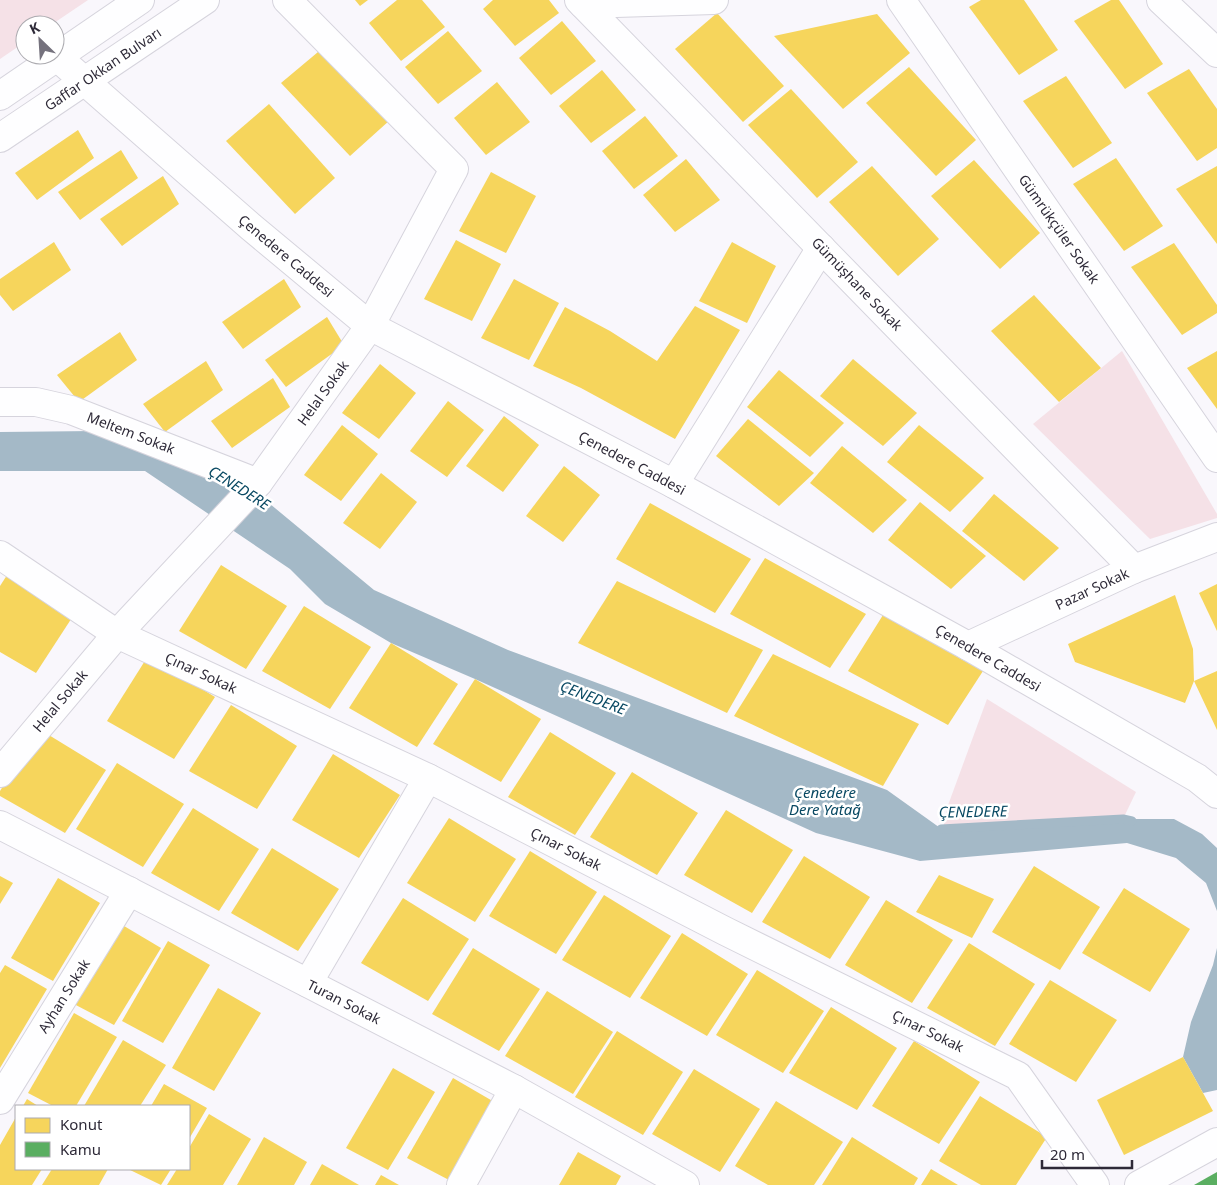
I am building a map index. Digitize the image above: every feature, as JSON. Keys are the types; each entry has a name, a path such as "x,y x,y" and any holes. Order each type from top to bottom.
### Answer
{"street":[{"path":"65,52 140,0"},
{"name":"Gaffar Okkan Bulvarı","path":"0,138 205,0"},
{"name":"Helal Sokak","path":"0,773 116,634 258,484 370,326 454,169 287,0"},
{"path":"581,2 714,0"},
{"name":"Gümrükçüler Sokak","path":"901,0 1217,458"},
{"path":"1161,0 1217,53"},
{"name":"Gümüşhane Sokak","path":"581,2 1134,569"},
{"name":"Çenedere Caddesi","path":"65,64 251,227 370,326 674,484 968,646 1197,778 1217,794"},
{"path":"0,96 45,65"},
{"path":"674,484 821,248"},
{"name":"Meltem Sokak","path":"0,402 36,402 71,410 258,484"},
{"name":"Pazar Sokak","path":"968,646 1134,569 1217,537"},
{"name":"Çınar Sokak","path":"0,555 116,634 428,778 725,931 1018,1076 1095,1185"},
{"path":"308,983 428,778"},
{"name":"Turan Sokak","path":"0,825 514,1089 685,1185"},
{"name":"Ayhan Sokak","path":"0,1100 129,891"},
{"path":"461,1185 514,1089"},
{"path":"1139,1185 1217,1142"}],"shaded area":[{"path":"0,0 88,0 65,16 15,15 15,49 0,59"},
{"path":"1122,351 1217,514 1217,518 1150,539 1033,424"},
{"path":"987,699 1136,792 1123,819 943,830 947,808"}],"water":[{"name":"Çenedere Dere Yatağ","path":"95,431 258,494 374,590 508,650 887,790 943,830 1123,819 1174,819 1202,834 1217,848 1217,911 1206,883 1176,858 1127,843 920,861 816,833 391,643 325,604 290,569 145,471 0,471 0,432"},
{"path":"1217,948 1217,1090 1203,1093 1183,1057 1191,1022 1213,965"}],"building: Konut":[{"path":"355,0 368,0 360,6"},
{"path":"397,0 422,0 445,27 401,61 369,23"},
{"path":"493,0 549,0 559,13 515,46 483,9"},
{"path":"981,0 1024,0 1058,50 1019,75 969,7"},
{"path":"1111,0 1119,0 1163,64 1125,89 1074,21"},
{"path":"717,13 784,86 743,122 675,49"},
{"path":"877,14 910,53 843,109 774,36"},
{"path":"562,21 596,61 551,95 519,58"},
{"path":"448,31 482,71 438,104 405,67"},
{"path":"324,47 390,120 350,156 281,83"},
{"path":"909,67 976,140 936,176 866,103"},
{"path":"1189,69 1217,109 1217,148 1197,161 1147,93"},
{"path":"602,70 636,110 591,143 559,106"},
{"path":"1066,76 1112,143 1073,168 1023,101"},
{"path":"497,82 530,122 486,155 454,118"},
{"path":"791,89 858,162 817,198 748,125"},
{"path":"269,104 335,178 295,214 226,141"},
{"path":"645,116 678,156 634,189 602,151"},
{"path":"78,130 94,158 37,200 15,173"},
{"path":"121,150 138,178 80,220 58,192"},
{"path":"1116,158 1163,226 1124,251 1073,184"},
{"path":"686,159 720,200 675,232 643,195"},
{"path":"974,160 1040,233 1000,269 931,196"},
{"path":"872,166 939,239 898,276 829,202"},
{"path":"1217,166 1217,244 1176,189"},
{"path":"491,172 536,196 506,253 459,231"},
{"path":"163,176 179,204 122,246 100,219"},
{"path":"456,240 501,264 472,321 424,299"},
{"path":"54,242 71,270 13,311 0,295 0,279"},
{"path":"732,242 776,266 747,323 699,301"},
{"path":"1174,243 1217,305 1217,313 1182,335 1131,267"},
{"path":"284,279 301,307 243,349 222,322"},
{"path":"514,279 559,303 529,360 481,338"},
{"path":"1034,295 1101,368 1059,402 991,331"},
{"path":"695,306 740,330 675,439 581,388 533,366 565,307 610,331 657,361"},
{"path":"327,317 344,345 286,387 265,360"},
{"path":"120,332 137,360 79,402 57,375"},
{"path":"1217,351 1217,409 1187,368"},
{"path":"853,359 917,413 883,446 820,396"},
{"path":"206,361 223,390 165,432 143,404"},
{"path":"380,364 416,393 379,439 342,413"},
{"path":"779,370 844,423 810,457 747,407"},
{"path":"273,378 290,407 232,448 211,421"},
{"path":"448,401 484,430 447,477 410,451"},
{"path":"504,416 539,445 503,492 466,466"},
{"path":"748,419 814,473 779,506 716,456"},
{"path":"342,425 378,454 341,501 304,475"},
{"path":"919,425 984,478 950,512 887,462"},
{"path":"842,446 907,500 873,533 810,483"},
{"path":"564,466 600,495 563,542 526,516"},
{"path":"381,473 417,502 380,549 343,523"},
{"path":"994,494 1059,548 1024,581 962,531"},
{"path":"920,502 986,556 951,589 888,540"},
{"path":"650,503 751,559 715,613 616,559"},
{"path":"765,558 866,614 830,668 730,614"},
{"path":"221,565 287,606 246,669 179,631"},
{"path":"11,569 77,610 36,673 0,652 0,586"},
{"path":"617,581 763,650 727,713 578,643"},
{"path":"1217,584 1217,631 1199,593"},
{"path":"1175,595 1193,649 1194,681 1185,703 1075,662 1068,644"},
{"path":"304,606 371,647 330,709 262,671"},
{"path":"883,615 983,671 948,725 848,671"},
{"path":"391,643 458,684 417,747 349,708"},
{"path":"773,654 919,724 883,786 734,716"},
{"path":"148,656 215,697 174,759 107,721"},
{"path":"1217,671 1217,730 1194,681"},
{"path":"475,679 541,719 501,782 433,744"},
{"path":"231,705 297,746 257,809 189,771"},
{"path":"39,729 106,770 65,833 0,796 0,791"},
{"path":"550,732 616,773 575,835 508,797"},
{"path":"333,754 400,795 359,858 292,820"},
{"path":"117,763 184,804 143,867 76,829"},
{"path":"632,772 698,813 657,875 590,837"},
{"path":"193,808 259,849 219,911 151,873"},
{"path":"726,810 793,850 752,913 684,875"},
{"path":"449,818 516,859 475,922 407,883"},
{"path":"272,848 339,889 298,951 231,913"},
{"path":"530,851 597,892 556,954 489,916"},
{"path":"804,856 870,897 830,959 762,922"},
{"path":"1034,866 1100,907 1060,970 992,932"},
{"path":"939,875 994,899 972,938 916,912"},
{"path":"0,876 13,883 0,904"},
{"path":"58,878 100,903 53,981 11,958"},
{"path":"1124,888 1190,929 1150,992 1082,953"},
{"path":"604,895 671,936 630,998 562,960"},
{"path":"403,898 469,939 428,1001 361,963"},
{"path":"886,900 953,940 912,1003 845,965"},
{"path":"119,923 161,948 114,1025 72,1003"},
{"path":"682,933 748,974 707,1036 640,998"},
{"path":"168,941 210,965 163,1043 122,1021"},
{"path":"969,943 1035,984 995,1046 927,1008"},
{"path":"473,948 540,989 499,1051 432,1014"},
{"path":"5,965 47,989 0,1068 0,973"},
{"path":"757,970 824,1011 783,1073 716,1035"},
{"path":"1050,980 1117,1020 1076,1082 1009,1044"},
{"path":"218,988 261,1013 214,1091 172,1068"},
{"path":"547,991 613,1032 573,1094 505,1056"},
{"path":"831,1007 897,1048 857,1110 789,1073"},
{"path":"74,1013 117,1037 77,1105 51,1105 28,1093"},
{"path":"617,1031 683,1072 643,1135 575,1097"},
{"path":"123,1040 166,1065 141,1105 85,1105"},
{"path":"914,1041 980,1082 939,1144 872,1106"},
{"path":"1183,1057 1213,1111 1124,1155 1097,1100"},
{"path":"393,1068 435,1092 388,1170 346,1148"},
{"path":"694,1069 760,1109 720,1172 652,1134"},
{"path":"453,1078 496,1103 449,1180 407,1158"},
{"path":"164,1084 207,1108 190,1137 190,1105 152,1105"},
{"path":"980,1096 1047,1137 1016,1185 981,1185 939,1161"},
{"path":"27,1099 36,1105 24,1105"},
{"path":"776,1101 843,1142 814,1185 768,1185 735,1166"},
{"path":"209,1114 251,1139 223,1185 167,1185 176,1170 190,1170 190,1146"},
{"path":"15,1119 15,1170 41,1170 32,1185 0,1185 0,1145"},
{"path":"264,1137 307,1162 294,1185 237,1185"},
{"path":"852,1137 918,1178 914,1185 822,1185"},
{"path":"578,1152 621,1176 616,1185 559,1185"},
{"path":"322,1164 359,1185 310,1185"},
{"path":"931,1169 958,1185 921,1185"},
{"path":"51,1170 107,1170 99,1185 42,1185"},
{"path":"130,1170 170,1170 161,1185"},
{"path":"381,1175 399,1185 375,1185"}],"building: Kamu":[{"path":"1217,1172 1217,1185 1194,1185"}],"waterway":[{"name":"ÇENEDERE","path":"941,829 1123,819 1132,821"}]}
